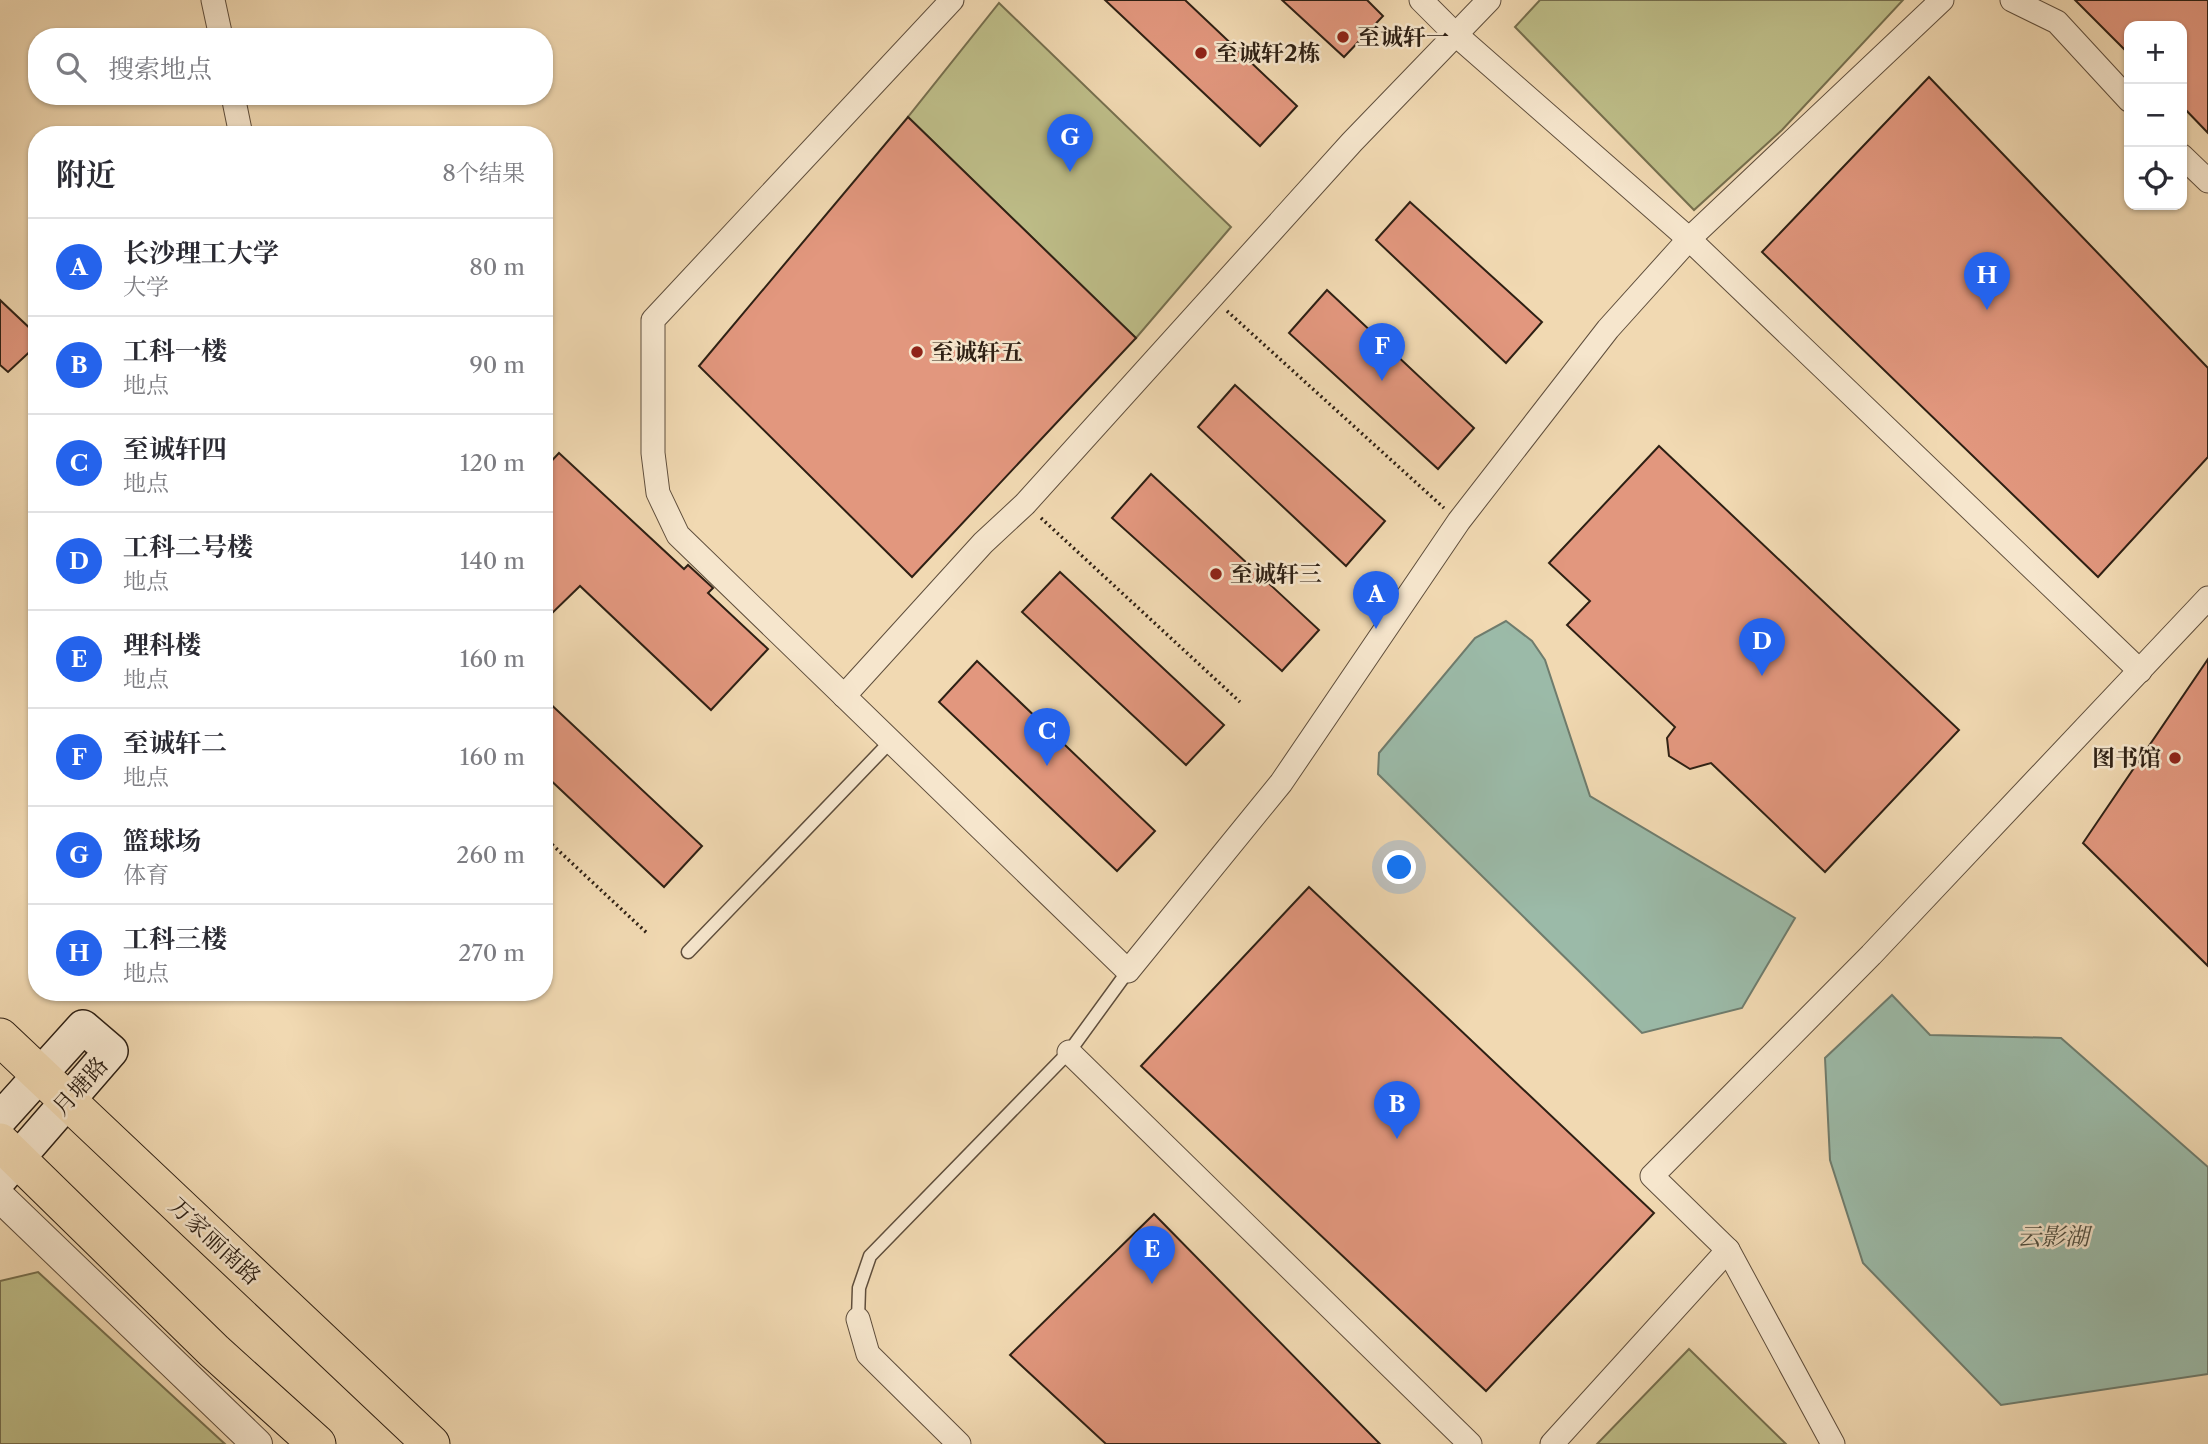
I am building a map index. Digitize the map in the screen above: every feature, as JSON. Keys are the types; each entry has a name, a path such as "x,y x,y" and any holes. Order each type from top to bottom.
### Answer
{"main road":[{"name":"月塘路","path":"0,1119 83,1027 111,1051 6,1160"},
{"name":"万家丽南路","path":"0,1037 431,1444"},
{"path":"6,1160 317,1444"}],"street":[{"path":"213,0 219,28"},
{"path":"952,0 653,320 653,453 658,493 678,535 1128,971 1281,783 1459,521 1608,329 1689,239 1942,0"},
{"path":"1421,0 1454,33 1689,239 2140,671"},
{"path":"844,696 984,543 1025,504 1454,33 1489,0"},
{"path":"2012,0 2057,22 2124,95"},
{"path":"235,105 239,126"},
{"path":"2187,161 2208,181"},
{"path":"1833,1444 1728,1250 1652,1176 1871,955 2208,598"},
{"path":"1069,1052 1470,1444"},
{"path":"0,1197 257,1444"},
{"path":"1552,1444 1728,1250"},
{"path":"858,1319 868,1354 958,1444"}],"lane":[{"path":"688,952 891,741"},
{"path":"858,1319 859,1288 870,1256 1069,1052 1128,971"}],"path":[{"path":"1213,298 1459,521"},
{"path":"1025,504 1240,702"},
{"path":"553,845 648,934"}],"green space":[{"path":"1540,0 1903,0 1782,130 1694,210 1515,27"},
{"path":"999,3 1231,227 1136,338 908,117"},
{"path":"38,1272 225,1444 0,1444 0,1281"},
{"path":"1689,1349 1786,1444 1597,1444"}],"water":[{"path":"1506,621 1532,641 1545,660 1590,796 1795,918 1742,1008 1642,1033 1378,774 1379,753 1475,638"},
{"name":"云影湖","path":"1892,995 1930,1035 2061,1038 2208,1167 2208,1374 2001,1405 1863,1263 1830,1160 1825,1058"}],"building":[{"name":"至诚轩2栋","path":"1105,0 1185,0 1297,106 1260,146"},
{"name":"至诚轩一","path":"1282,0 1367,0 1383,16 1344,57"},
{"path":"2075,0 2208,0 2208,133 2187,111 2187,21 2124,21 2124,49"},
{"path":"1929,77 2208,368 2208,457 2098,577 1762,252"},
{"name":"至诚轩五","path":"908,117 1136,338 912,577 699,366"},
{"path":"1410,202 1542,322 1506,363 1376,240"},
{"path":"1327,290 1474,428 1438,469 1289,333"},
{"path":"0,300 28,326 28,353 8,372 0,365"},
{"name":"至诚轩三","path":"1235,385 1385,521 1346,566 1198,427"},
{"path":"1659,446 1959,730 1825,872 1711,763 1690,769 1669,756 1667,738 1675,727 1567,625 1590,601 1549,563"},
{"path":"559,453 684,569 688,565 713,588 708,593 768,649 711,710 580,586 553,612 553,459"},
{"name":"至诚轩三","path":"1151,474 1319,630 1282,671 1112,518"},
{"path":"1060,572 1224,725 1186,765 1022,612"},
{"name":"图书馆","path":"2208,659 2208,966 2083,843"},
{"path":"977,661 1155,831 1117,871 939,702"},
{"path":"553,706 702,846 664,887 553,782"},
{"path":"1309,887 1654,1213 1486,1391 1141,1066"},
{"path":"1154,1214 1380,1444 1106,1444 1010,1355"}],"place":[{"name":"至诚轩一","path":"1343,37"},
{"name":"至诚轩2栋","path":"1201,53"},
{"name":"篮球场","path":"1070,172"},
{"name":"工科三楼","path":"1987,310"},
{"name":"至诚轩五","path":"917,352"},
{"name":"至诚轩二","path":"1382,381"},
{"name":"至诚轩三","path":"1216,574"},
{"name":"长沙理工大学","path":"1376,629"},
{"name":"工科二号楼","path":"1762,676"},
{"name":"图书馆","path":"2175,758"},
{"name":"至诚轩四","path":"1047,766"},
{"name":"工科一楼","path":"1397,1139"},
{"name":"理科楼","path":"1152,1284"}]}
